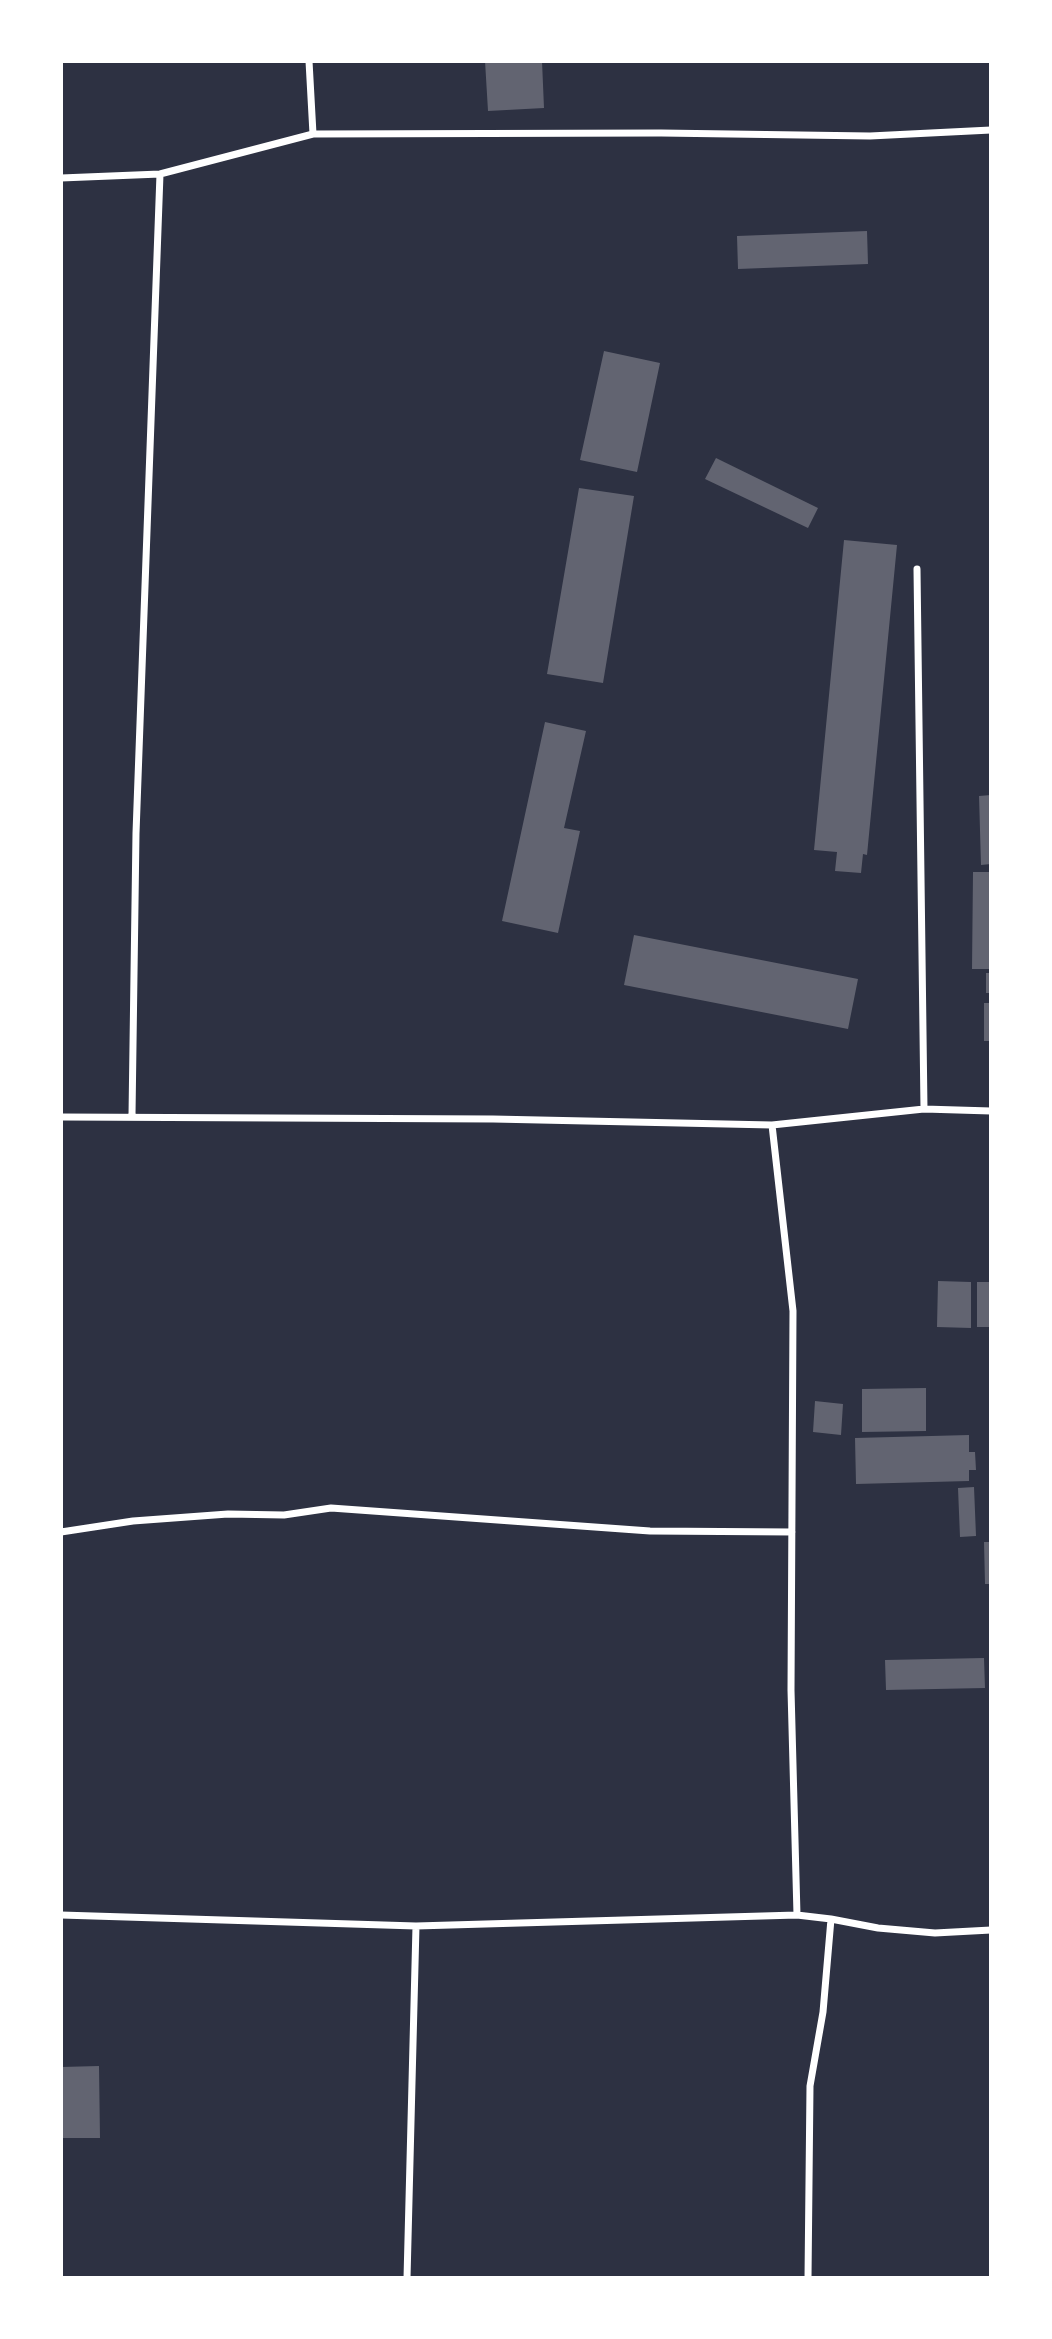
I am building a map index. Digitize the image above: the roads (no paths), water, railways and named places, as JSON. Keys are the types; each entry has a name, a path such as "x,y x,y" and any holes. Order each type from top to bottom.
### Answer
{"street":[{"path":"309,61 313,134"},
{"path":"61,178 160,174 313,134 661,132 870,136 991,130"},
{"path":"132,1115 136,833 160,174"},
{"path":"916,569 924,1109"},
{"path":"61,1117 132,1115 772,1125 924,1109 991,1111"},
{"path":"772,1125 793,1311 791,1690 797,1914"},
{"path":"61,1532 154,1519 228,1514 284,1515 331,1508 650,1531 792,1532"},
{"path":"61,1915 416,1926 797,1914 878,1928 934,1933 991,1930"},
{"path":"808,2278 810,2086 822,2025 831,1919"},
{"path":"407,2278 416,1926"}]}
